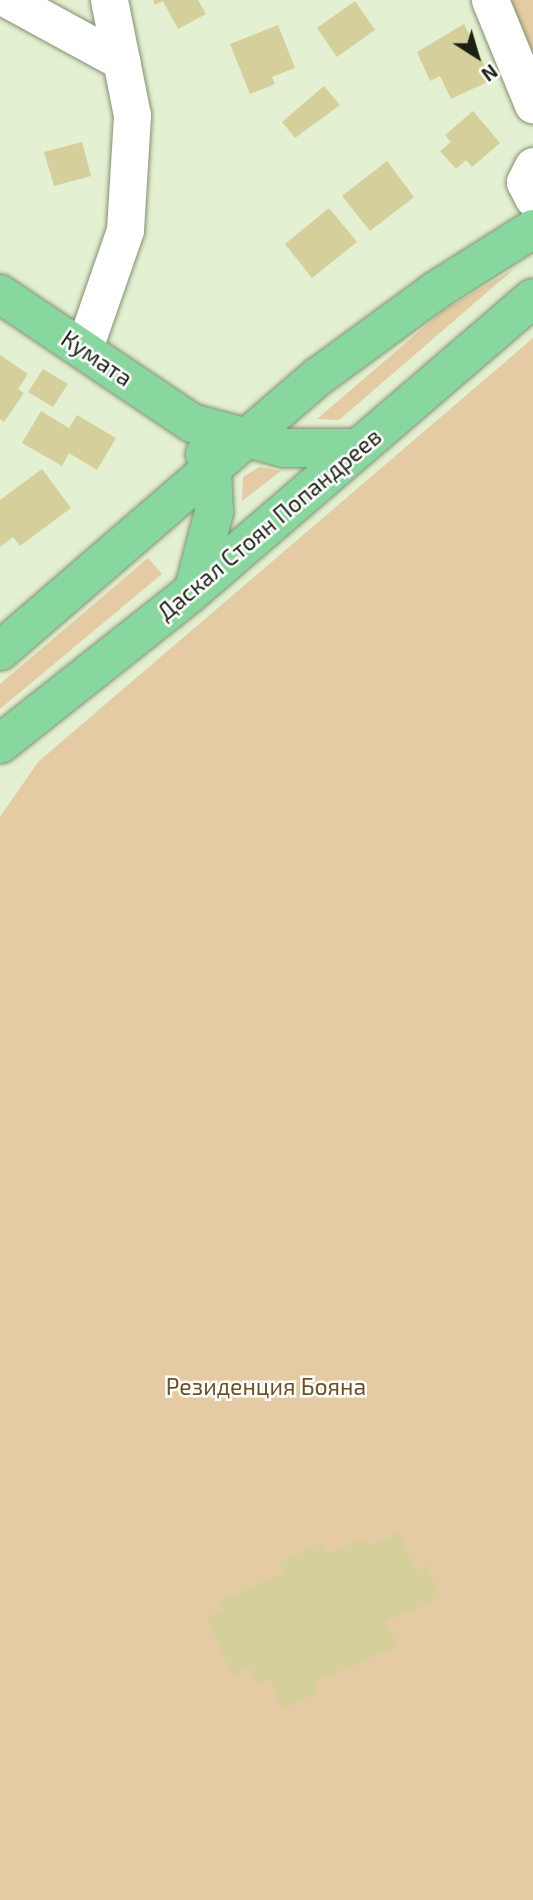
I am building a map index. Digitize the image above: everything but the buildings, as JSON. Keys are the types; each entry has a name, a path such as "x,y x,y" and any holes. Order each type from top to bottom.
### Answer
{"main road":[{"path":"0,650 319,376 435,291 533,229"},
{"name":"Кумата","path":"0,294 192,423 244,440 284,448 358,448"},
{"name":"Даскал Стоян Попандреев","path":"0,744 194,589 533,298"},
{"path":"192,423 212,470 214,512 194,589"}],"street":[{"path":"9,0 121,61"},
{"path":"84,348 125,230 132,115 108,0"},
{"path":"490,0 533,105"},
{"path":"533,166 525,182 533,198"}],"green space":[{"path":"498,0 533,0 533,83"},
{"path":"514,269 339,420 317,419 444,310"},
{"name":"Резиденция Бояна","path":"533,338 533,1900 0,1900 0,817 38,762"},
{"path":"259,467 281,471 242,501 243,477"},
{"path":"148,558 162,574 0,709 0,684"}]}
